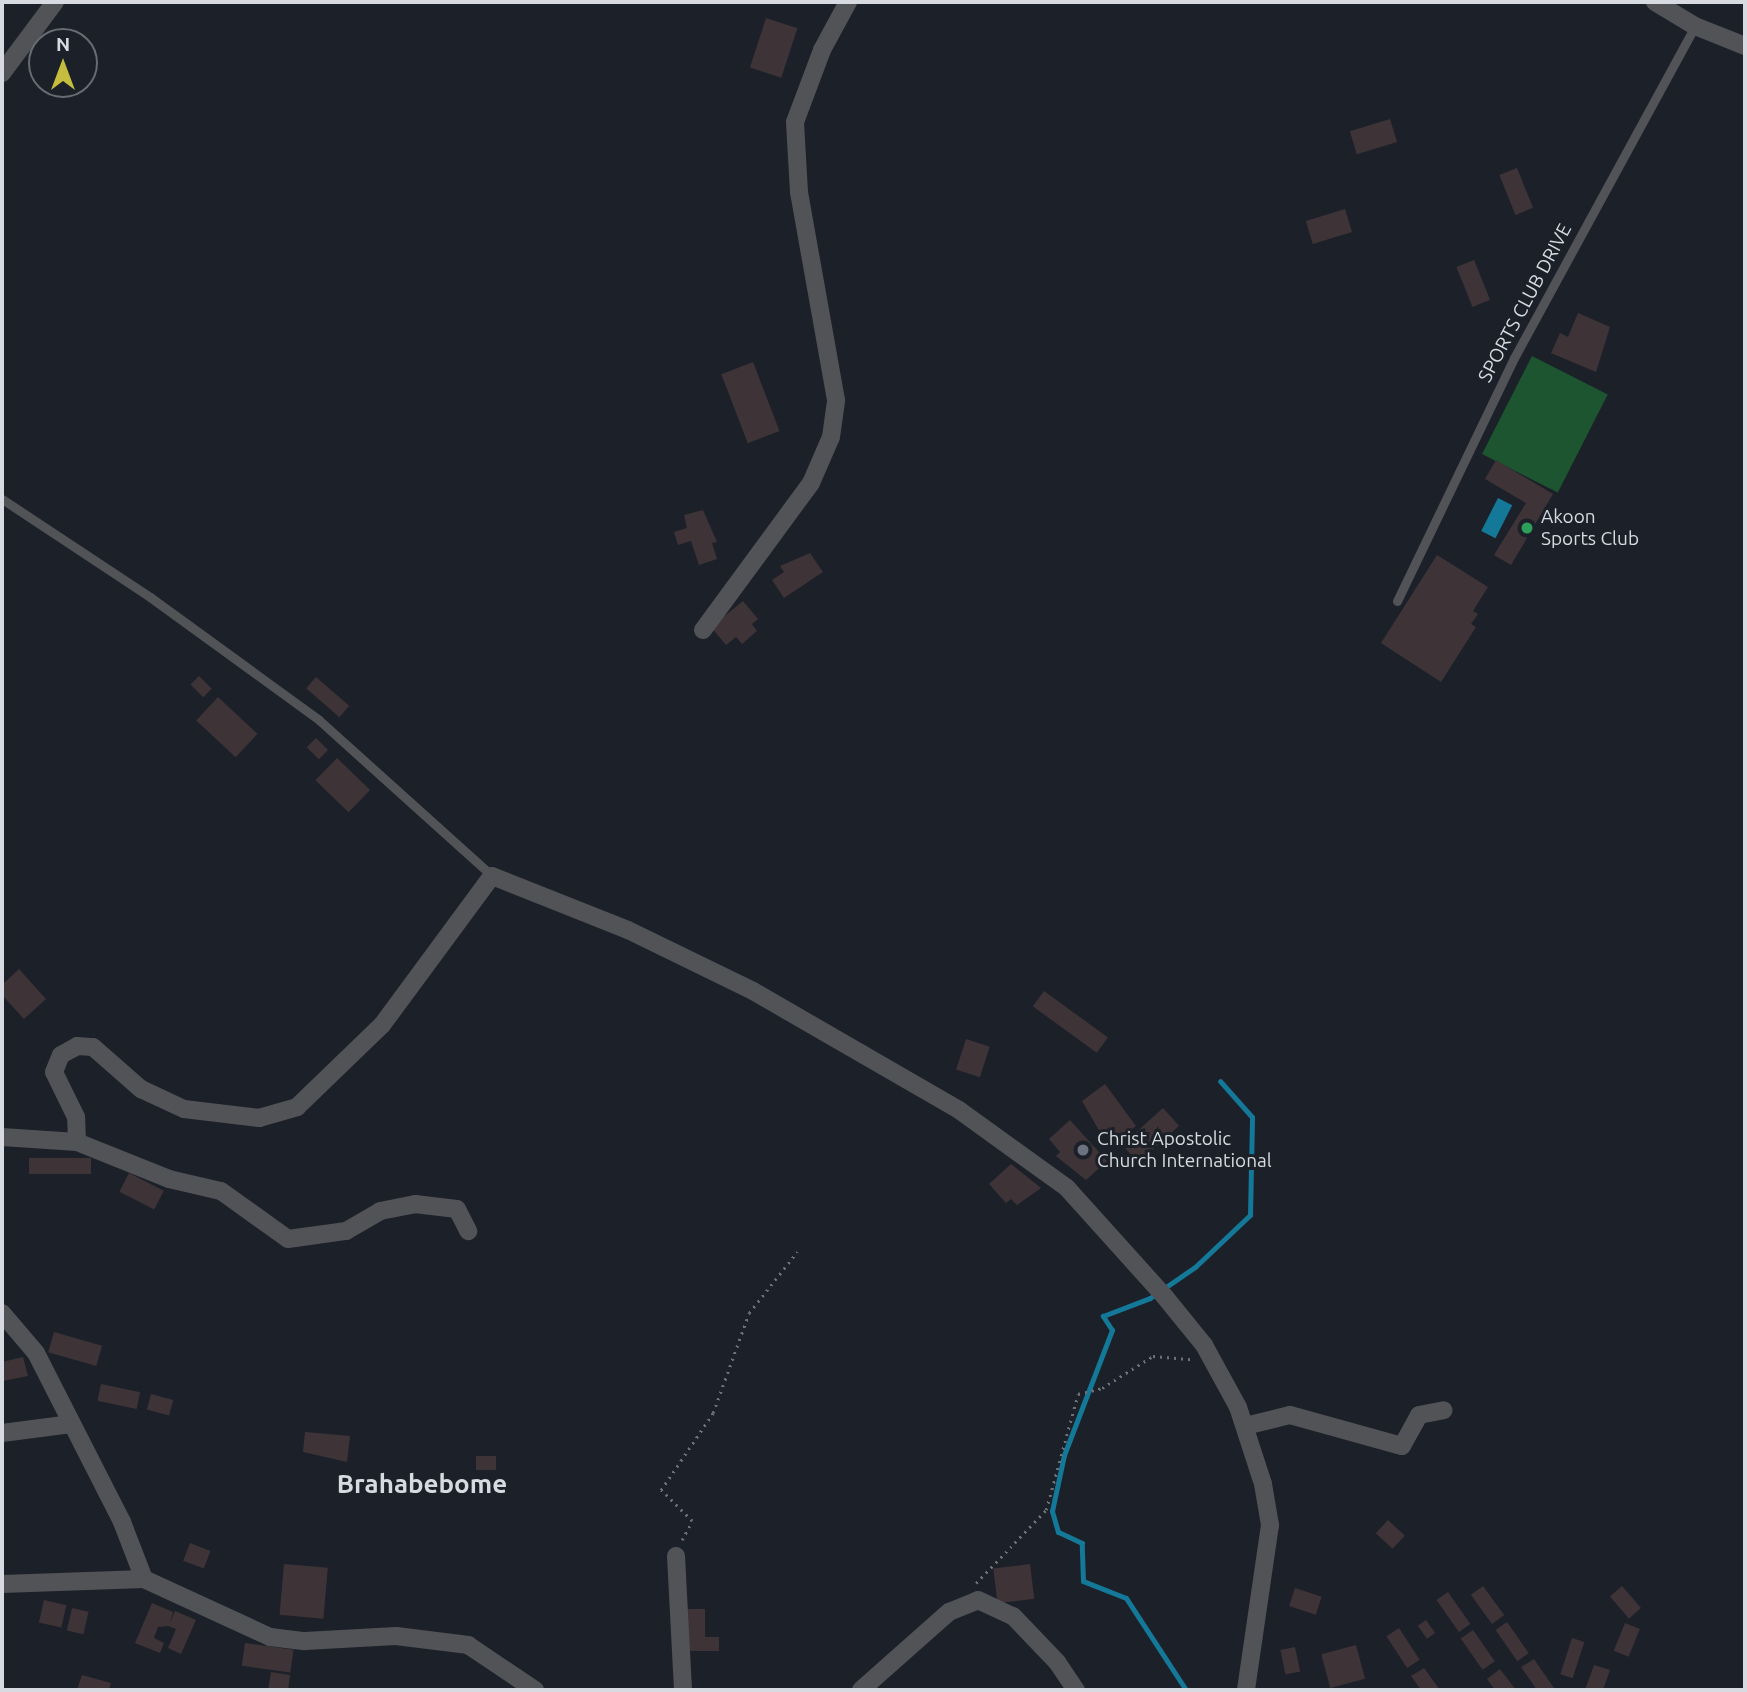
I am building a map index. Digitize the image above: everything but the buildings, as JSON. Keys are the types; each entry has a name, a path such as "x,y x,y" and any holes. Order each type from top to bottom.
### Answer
{"street":[{"path":"2,73 55,2"},
{"path":"703,630 811,482 831,437 836,400 799,192 795,122 822,50 848,2"},
{"path":"1655,2 1695,26 1745,46"},
{"path":"77,1142 76,1117 54,1072 61,1055 77,1046 93,1047 141,1089 184,1109 259,1118 297,1107 382,1025 492,876 653,942 922,1086 1067,1188 1165,1297 1211,1358 1245,1426 1269,1525 1246,1690"},
{"path":"2,1137 77,1142 160,1175 221,1191 288,1239 346,1231 380,1211 415,1204 457,1209 468,1231"},
{"path":"2,1312 27,1339 71,1424 144,1579"},
{"path":"1245,1426 1290,1415 1402,1446 1419,1415 1444,1410"},
{"path":"2,1433 71,1424"},
{"path":"676,1556 683,1690"},
{"path":"2,1584 144,1579 270,1637 305,1642 396,1636 468,1645 535,1690"},
{"path":"861,1690 961,1602 987,1602 1013,1616 1058,1662 1076,1690"}],"lane":[{"name":"SPORTS CLUB DRIVE","path":"1397,601 1514,358 1695,26"},
{"path":"2,499 150,597 319,720 441,836 492,876"}],"path":[{"path":"676,1556 692,1521 661,1490 713,1413 749,1313 797,1251"},
{"path":"961,1602 992,1560 1038,1524 1046,1510 1078,1394 1102,1388 1153,1356 1211,1358"}],"green space":[{"path":"1532,356 1608,395 1558,493 1482,454"}],"water":[{"path":"1498,498 1512,505 1495,538 1481,531"}],"waterway":[{"path":"1186,1690 1126,1598 1083,1581 1082,1543 1058,1532 1052,1511 1064,1455 1112,1330 1103,1316 1150,1298 1195,1267 1250,1215 1252,1117 1220,1081"}],"place":[{"name":"Akoon Sports Club","path":"1527,528"},
{"name":"Christ Apostolic Church International","path":"1083,1150"}],"district":[{"name":"Brahabebome","path":"422,1484"}]}
